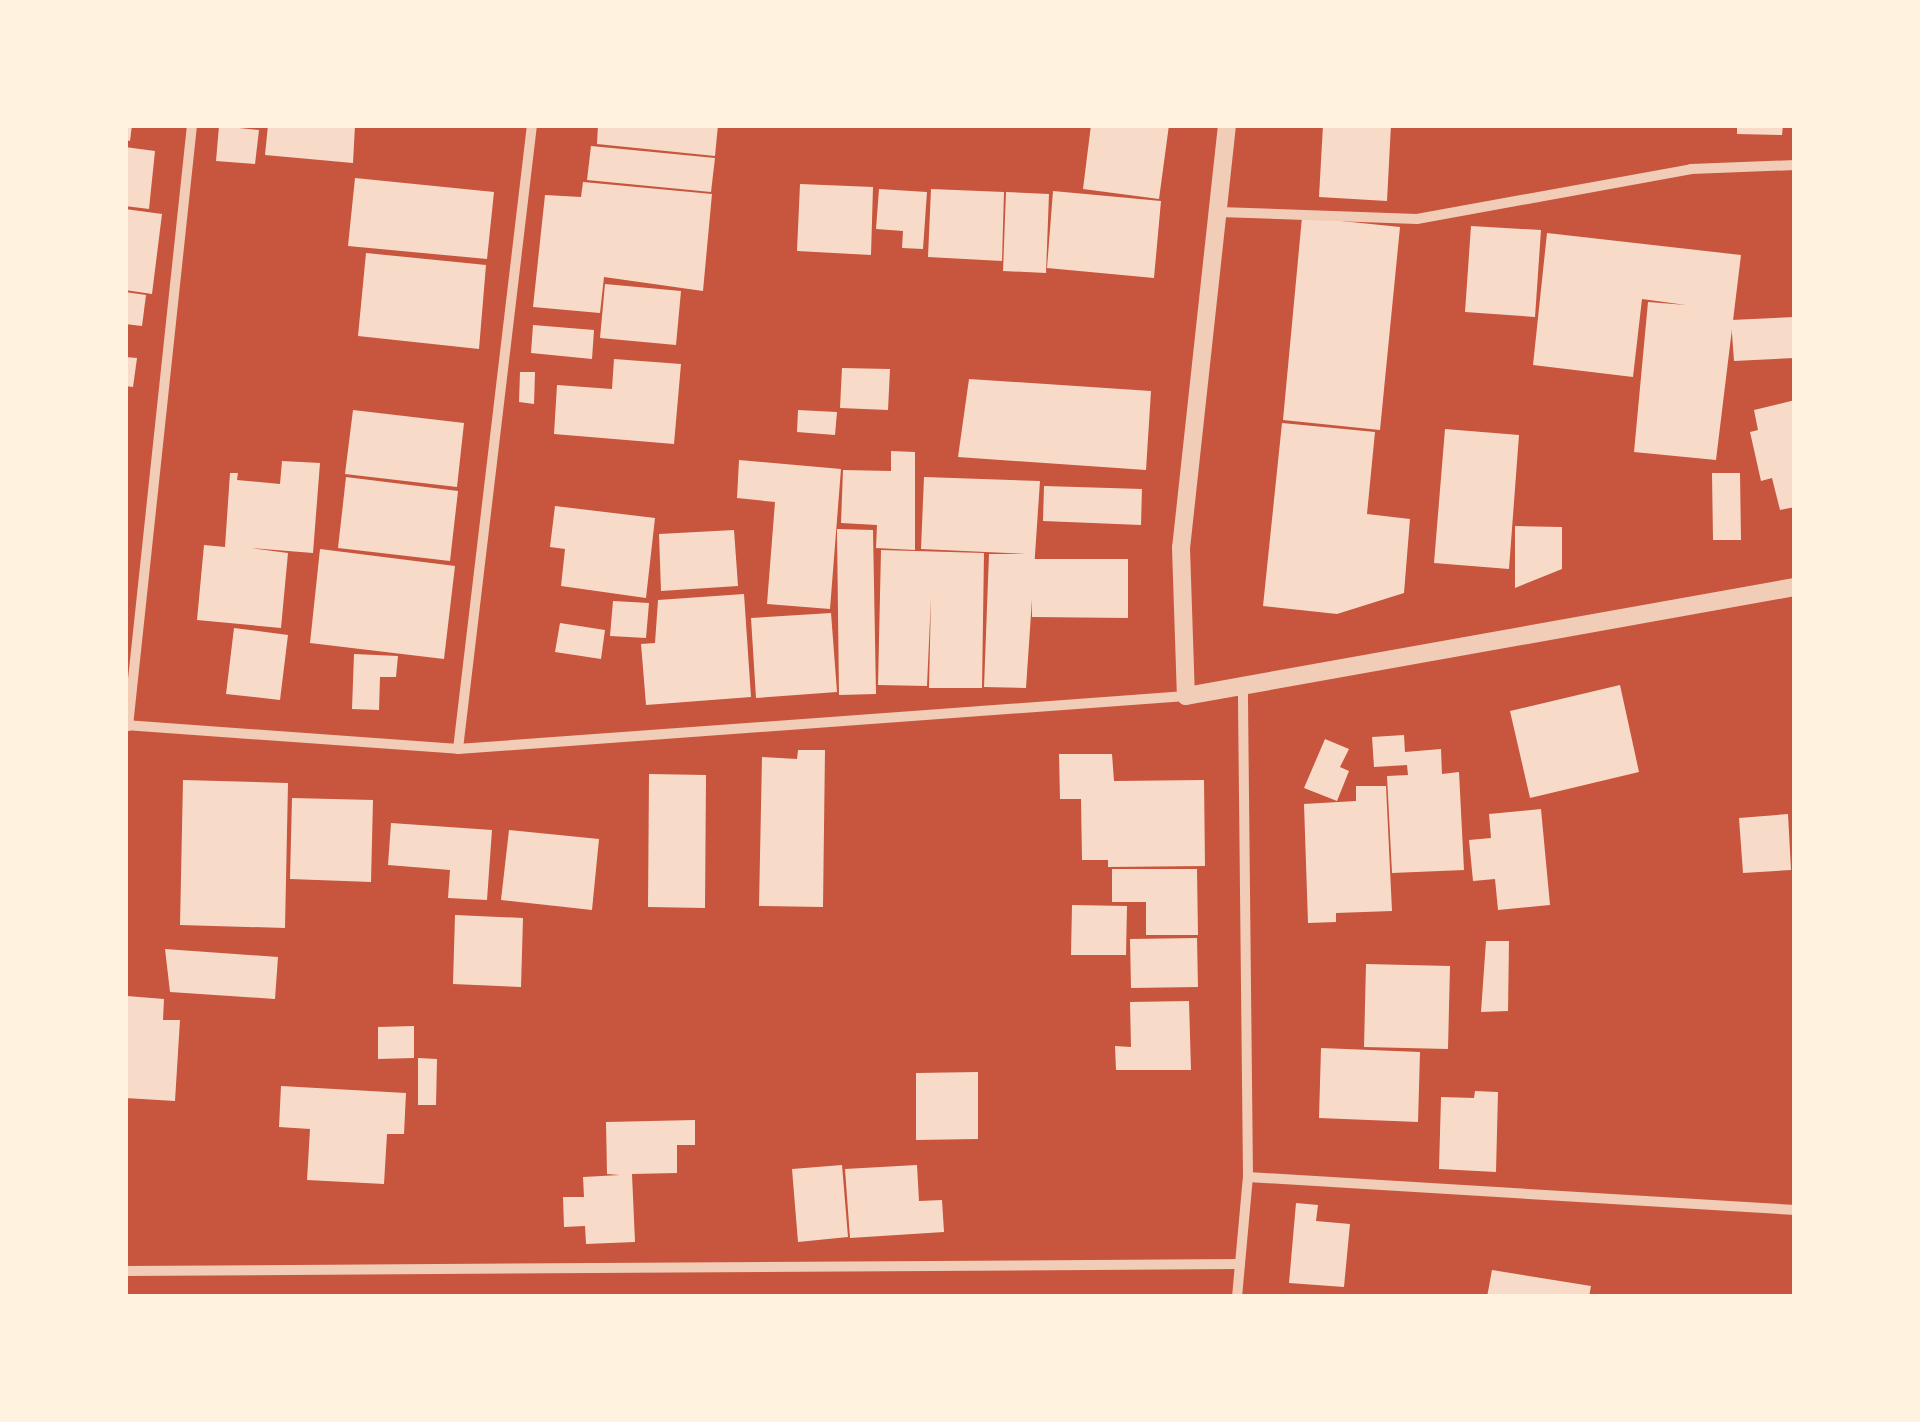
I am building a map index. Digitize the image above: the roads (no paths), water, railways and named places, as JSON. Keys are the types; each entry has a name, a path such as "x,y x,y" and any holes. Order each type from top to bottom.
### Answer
{"street":[{"path":"192,125 127,725 458,749 1186,696 1795,587"},
{"path":"458,749 532,125"},
{"path":"1186,696 1181,548 1227,125"},
{"path":"1219,212 1416,219 1691,170 1795,165"},
{"path":"1237,1297 1248,1178 1243,688"},
{"path":"1248,1178 1795,1210"},
{"path":"125,1271 1240,1264"}]}
